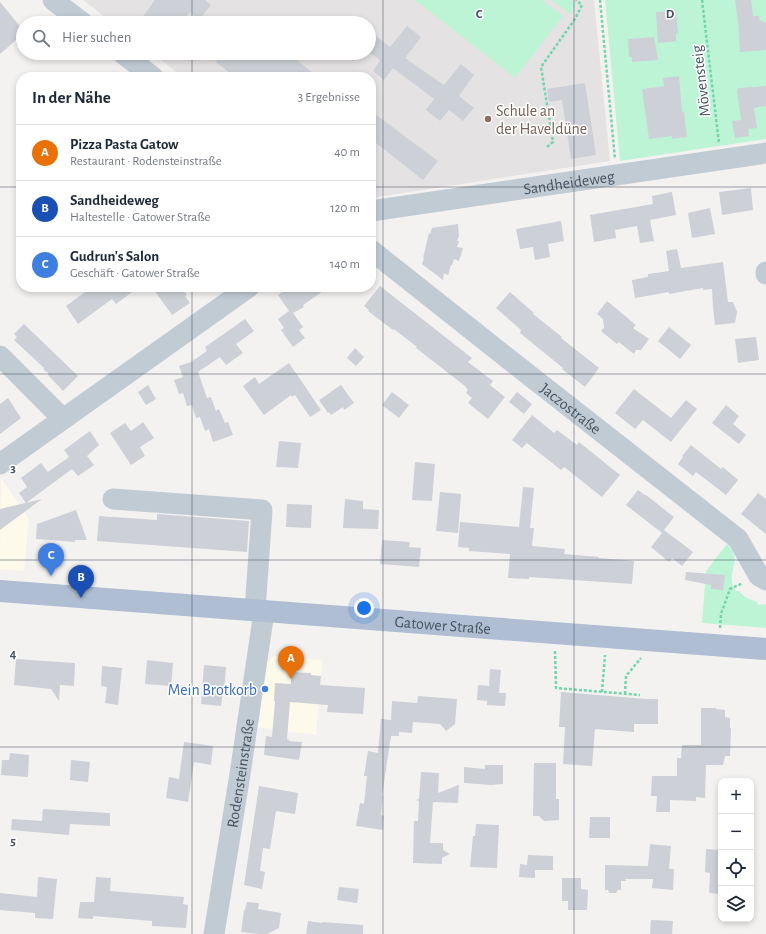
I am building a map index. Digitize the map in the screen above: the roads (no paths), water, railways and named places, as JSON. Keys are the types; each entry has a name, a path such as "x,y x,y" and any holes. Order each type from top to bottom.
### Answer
{"main road":[{"name":"Gatower Straße","path":"0,592 766,649"}],"street":[{"path":"53,0 74,16"},
{"path":"131,60 147,72"},
{"name":"Sandheideweg","path":"376,210 766,153"},
{"name":"Jaczostraße","path":"376,254 738,539 762,578"},
{"path":"0,464 242,292"},
{"path":"0,356 63,419"},
{"name":"Rodensteinstraße","path":"113,499 262,510 259,612 240,774 214,934"}],"place":[{"name":"Schule an der Haveldüne","path":"488,119"},
{"name":"Gudrun's Salon","path":"51,576"},
{"name":"Sandheideweg","path":"81,598"},
{"name":"Pizza Pasta Gatow","path":"291,679"},
{"name":"Mein Brotkorb","path":"265,689"}]}
